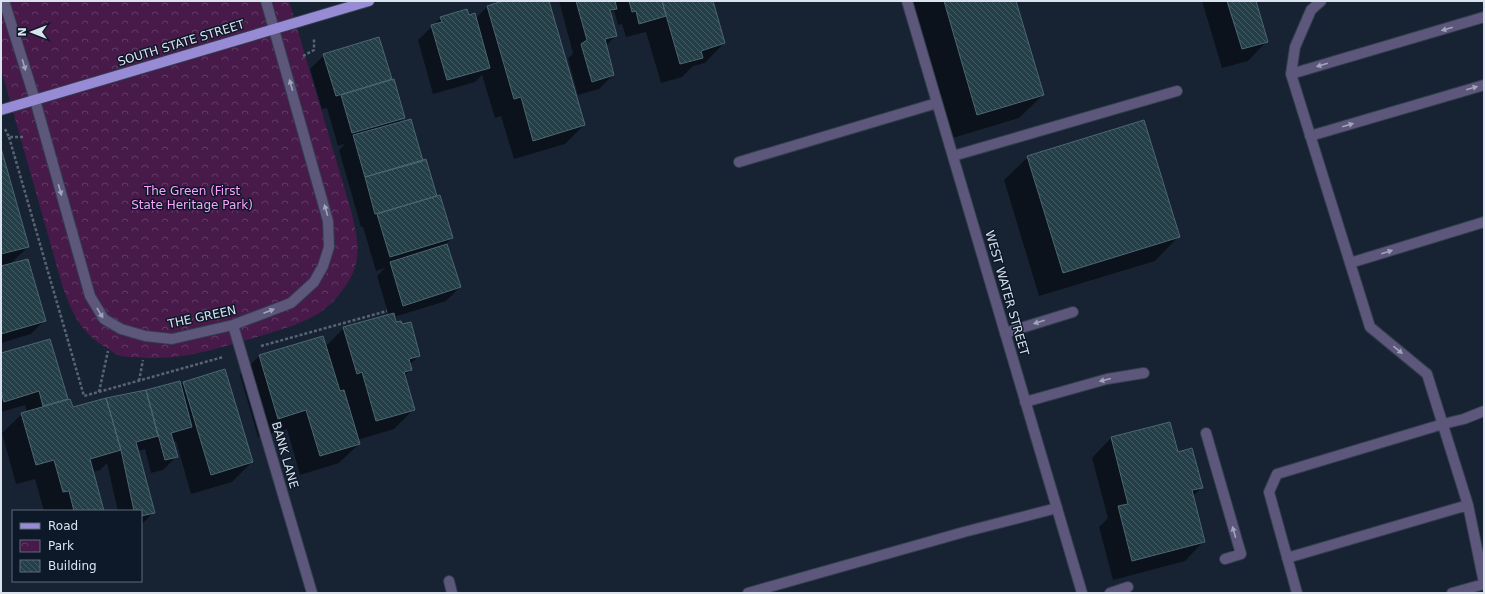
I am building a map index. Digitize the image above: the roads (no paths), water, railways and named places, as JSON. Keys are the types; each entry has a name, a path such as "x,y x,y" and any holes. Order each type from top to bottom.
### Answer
{"main road":[{"name":"SOUTH STATE STREET","path":"1,110 368,1"}],"street":[{"name":"THE GREEN","path":"4,1 35,100 90,296 104,319 121,329 145,336 172,339 233,325 290,303 314,282 323,266 329,247 328,221 266,1"},
{"name":"WEST WATER STREET","path":"907,1 1082,593"},
{"path":"1321,1 1311,10 1295,47 1291,74 1370,327 1427,374 1443,424 1468,506 1484,584 1452,593"},
{"path":"1291,74 1484,18"},
{"path":"1310,136 1484,85"},
{"path":"953,156 1177,91"},
{"path":"739,162 937,103"},
{"path":"1350,263 1484,222"},
{"path":"1005,333 1073,312"},
{"name":"BANK LANE","path":"233,325 312,593"},
{"path":"1025,402 1108,379 1144,373"},
{"path":"1297,593 1269,492 1277,474 1464,419 1484,411"},
{"path":"1206,432 1241,554 1225,559"},
{"path":"1287,558 1468,506"},
{"path":"748,593 964,532 1056,508"},
{"path":"449,581 452,593"},
{"path":"1110,593 1128,587"}],"park label":[{"name":"The Green (First State Heritage Park)","path":"192,198"}]}
